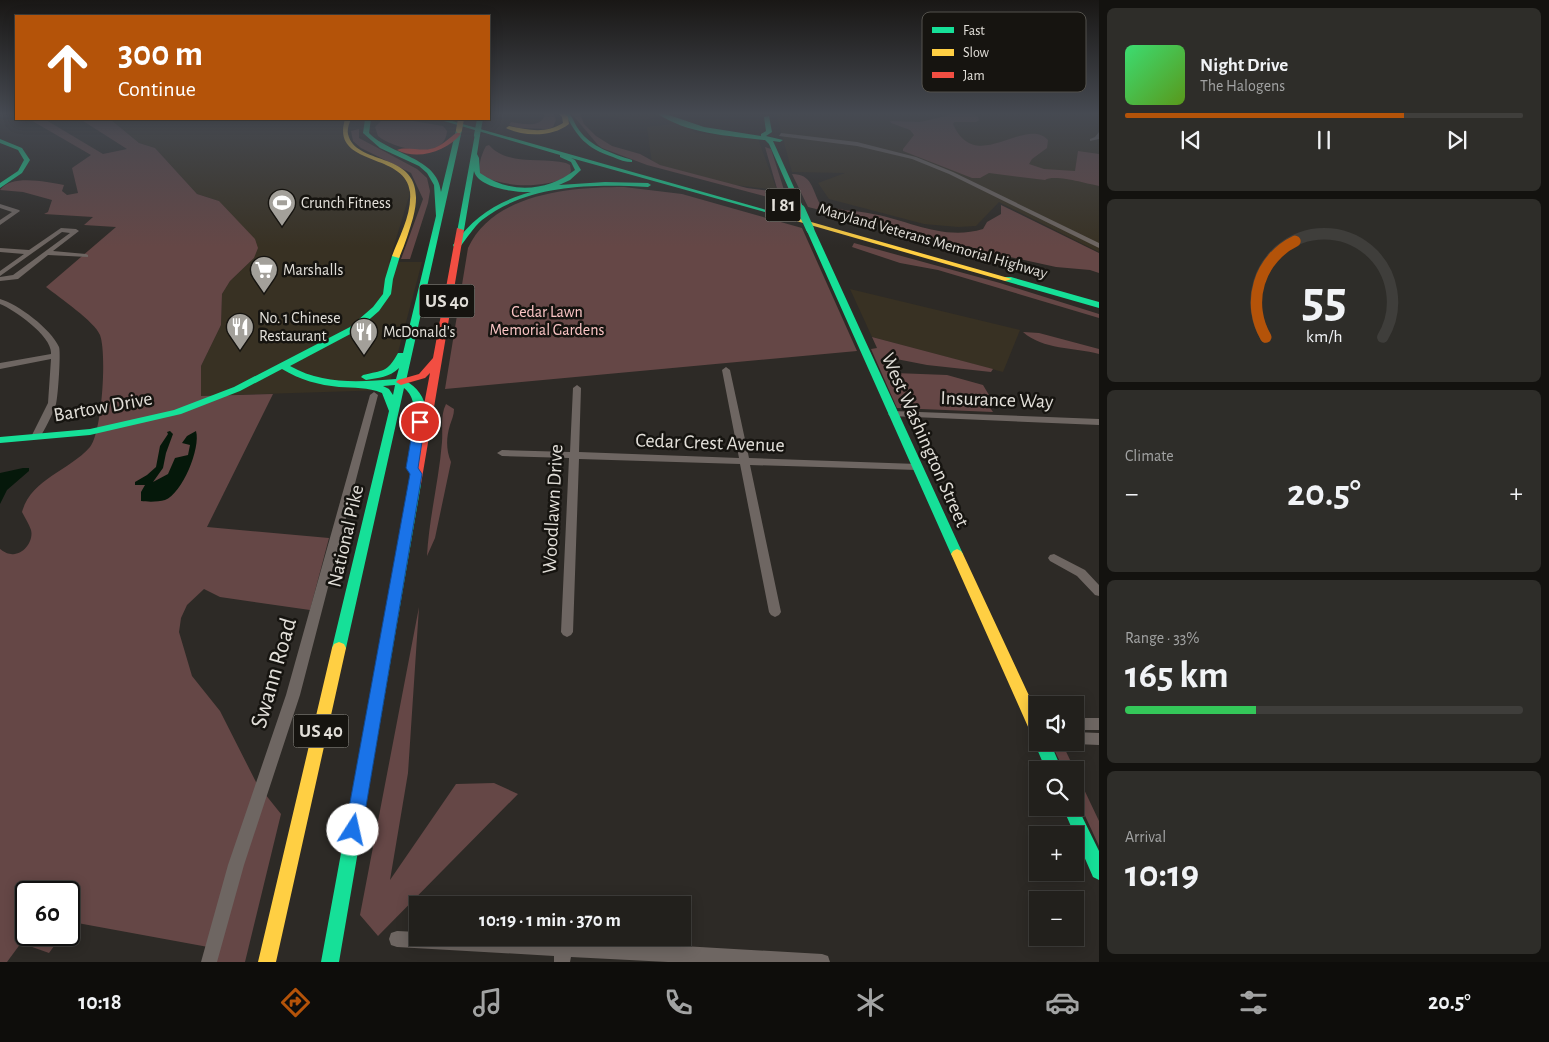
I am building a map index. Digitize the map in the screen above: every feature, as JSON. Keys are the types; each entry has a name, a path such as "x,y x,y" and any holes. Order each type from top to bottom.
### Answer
{"main road":[{"path":"0,186 20,172 27,160 26,158"},
{"path":"282,365 353,329 367,318 387,294 389,279 413,202 414,188 402,171 375,158"},
{"path":"407,158 419,164 435,179 439,192 437,213 439,216"},
{"name":"National Pike","path":"267,962 439,216 456,158"},
{"name":"National Pike","path":"330,962 473,158"},
{"path":"476,158 476,170 480,178 492,184 508,188 537,188 569,180 578,170 576,164 566,158"},
{"name":"Maryland Veterans Memorial Highway","path":"578,158 1099,305"},
{"name":"Maryland Veterans Memorial Highway","path":"602,158 671,174 1032,274"},
{"path":"619,158 671,174"},
{"name":"West Washington Street","path":"779,158 893,414 1029,711"},
{"path":"457,245 482,217 505,204 538,192 586,185 639,184 673,189 793,218"},
{"path":"282,365 295,374 315,381 362,380 389,374 398,367 420,282 425,278"},
{"path":"282,365 294,354 349,325 369,308 389,279"},
{"path":"304,370 302,359 311,351"},
{"path":"282,365 333,377 401,382 419,378 426,373 438,357"},
{"name":"Bartow Drive","path":"0,440 91,426 211,400 282,365"},
{"path":"362,380 390,393 393,417"},
{"path":"401,382 413,389 422,406 412,468 416,474"},
{"name":"Bartow Drive","path":"0,434 38,434"},
{"path":"1075,816 1099,871"}],"street":[{"path":"912,158 926,162 1099,246"},
{"path":"0,206 17,211 0,223"},
{"path":"0,212 8,207"},
{"path":"0,274 61,230 76,231 15,277 0,279"},
{"path":"0,250 86,256"},
{"path":"0,301 12,306 52,341 56,349 52,402 38,434"},
{"path":"0,366 56,356"},
{"path":"726,370 775,612"},
{"name":"Woodlawn Drive","path":"567,632 577,388"},
{"name":"Swann Road","path":"209,962 236,864 293,695 374,395"},
{"name":"Insurance Way","path":"893,414 1099,422"},
{"name":"Cedar Crest Avenue","path":"502,453 917,467"},
{"path":"1054,558 1081,573 1099,592"},
{"path":"1084,724 1099,724"},
{"path":"1084,738 1099,739"},
{"path":"397,939 563,954 822,962"}],"shaded area":[{"path":"164,158 372,158 394,169 403,176 408,184 410,193 389,262 422,262 388,390 201,396 201,366 221,325 222,294 230,281 254,258 219,201 197,194"},
{"path":"651,158 765,158 777,190 727,184 652,163"},
{"path":"788,158 1099,158 1099,252 999,202 976,226 958,227 924,224 829,199 818,183 845,173 792,172"},
{"path":"850,289 1020,330 1003,372 872,337"},
{"path":"170,431 173,434 163,468 153,482 168,474 175,458 188,455 190,445 182,443 187,436 196,431 196,448 189,470 178,489 165,500 141,501 141,492 145,485 135,485 135,482 156,467 160,446 168,434 167,432"},
{"path":"29,468 29,471 7,490 0,504 0,473"}],"green space":[{"path":"87,158 164,158 197,194 219,201 255,239 258,248 254,258 230,281 222,294 221,325 201,366 201,396 273,394 207,527 329,538 310,610 220,597 204,589 187,605 181,618 179,632 192,676 220,711 257,784 281,814 245,962 216,962 219,949 80,923 80,881 15,881 15,946 19,946 7,962 0,962 0,549 8,554 15,554 20,553 27,547 31,534 22,512 33,491 72,463 90,447 94,439 98,426 103,375 100,335 91,323 46,287 116,227 84,225 93,217 44,214 48,212 52,200 23,192 0,190 5,185 13,182 30,180 64,185 62,191 67,195 78,193 72,168"},
{"path":"381,158 396,158 417,169 427,178 430,191 410,259 401,259 423,199 411,173"},
{"path":"482,158 557,161 570,165 571,171 568,178 545,184 514,185 480,176"},
{"path":"628,158 647,158 660,165 747,188 778,192 768,158 774,158 785,193 783,201 647,165"},
{"path":"921,158 1034,158 1029,164 1044,169 1075,171 1077,158 1099,158 1099,186 1056,178 1045,180 989,173 980,178 972,178"},
{"path":"792,174 804,177 811,183 820,204 887,217 941,231 955,233 983,229 987,222 1001,214 1001,205 1099,253 1099,273 1090,270 1056,267 1010,257 808,207"},
{"name":"Cedar Lawn Memorial Gardens","path":"624,187 682,194 802,228 857,351 445,389 468,248 480,230 496,215 536,197 581,189"},
{"path":"854,243 1000,283 1099,314 1099,318 938,270 900,263 852,247"},
{"path":"1023,332 1039,333 1099,349 1099,354 1049,345 1031,338"},
{"path":"872,337 993,369 991,372 927,365 886,357 895,373 947,375 983,385 989,395 971,395 989,406 993,412 897,408 871,349 877,348"},
{"path":"446,404 454,409 447,439 447,448 451,462 435,538 427,556 441,456 442,418"},
{"path":"419,607 408,773 390,880 456,784 494,783 518,794 417,896 409,896 409,905 378,936 360,915"},
{"path":"1055,751 1066,751 1071,761 1060,761"},
{"path":"1084,789 1099,821 1099,846 1084,814"},
{"path":"29,946 54,946 49,953"}],"traffic: fast":[{"path":"0,186 20,172 27,160 26,158"},
{"path":"407,158 422,165 436,181 439,216"},
{"path":"339,648 453,158"},
{"path":"460,230 473,158"},
{"path":"476,158 477,174 488,181 500,187 528,190 556,184 578,170 573,161 566,158"},
{"path":"578,158 767,211"},
{"path":"621,158 630,161"},
{"path":"778,158 798,203"},
{"path":"457,245 482,217 520,197 541,191 584,184 648,185"},
{"path":"798,203 810,229"},
{"path":"810,229 957,554"},
{"path":"0,440 90,432 177,412 237,389 353,329 376,309 387,294 389,279 396,256"},
{"path":"1008,279 1099,305"},
{"path":"366,377 392,370 401,355"},
{"path":"282,365 295,373 324,382 355,385 401,382"},
{"path":"401,382 411,388 417,396 420,405 420,417"},
{"path":"357,384 377,387 386,391 391,401 392,409"},
{"path":"330,962 415,484"},
{"path":"1046,751 1050,761"},
{"path":"1075,816 1099,871"}],"traffic: slow":[{"path":"376,158 398,169 407,176 412,186 413,202 411,211 396,256"},
{"path":"767,211 1008,279"},
{"path":"957,554 1029,713"},
{"path":"267,962 339,648"}],"traffic: jam":[{"path":"415,484 460,230"},
{"path":"401,382 422,376 436,360"}],"place":[{"name":"Crunch Fitness","path":"282,227"},
{"name":"Marshalls","path":"264,294"},
{"name":"No. 1 Chinese Restaurant","path":"240,351"},
{"name":"McDonald's","path":"364,356"}],"route":[{"path":"353,830 416,474 412,468 420,422"}]}
